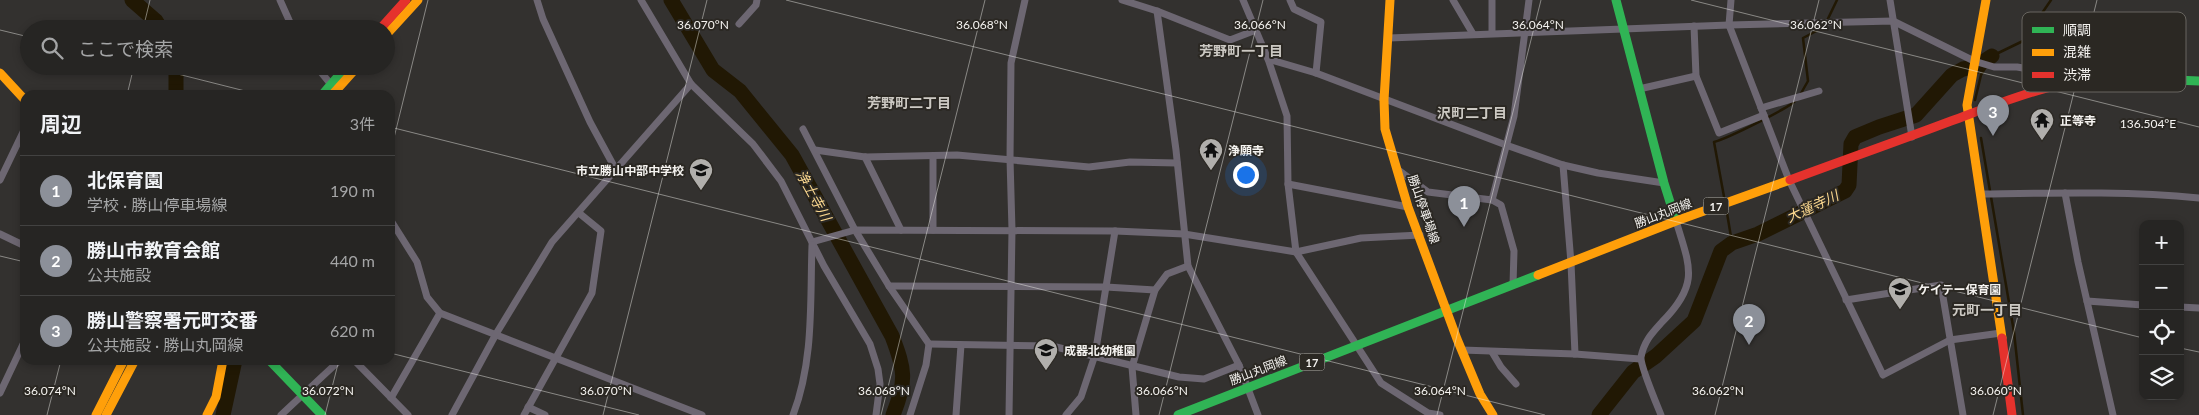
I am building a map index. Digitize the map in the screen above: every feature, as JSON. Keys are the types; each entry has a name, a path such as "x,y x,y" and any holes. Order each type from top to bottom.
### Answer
{"main road":[{"path":"388,20 406,0"},
{"path":"395,25 418,0"},
{"name":"勝山停車場線","path":"1390,0 1384,100 1385,129 1408,207 1447,311 1480,394 1493,415"},
{"path":"1616,0 1664,183 1676,221"},
{"path":"1986,0 1968,95 1968,116 1982,194 2012,415"},
{"path":"0,73 20,95"},
{"path":"335,90 342,75"},
{"path":"335,90 349,75"},
{"name":"勝山丸岡線","path":"2186,80 2199,81"},
{"name":"勝山丸岡線","path":"1178,415 1676,221 2033,92"},
{"path":"96,415 121,365"},
{"path":"106,415 132,365"},
{"path":"208,415 216,397 223,365"},
{"path":"274,365 322,415"}],"street":[{"path":"280,0 289,20"},
{"path":"537,0 543,20 590,122 616,170"},
{"path":"641,0 691,84 753,144 775,171 838,292 863,329 870,344 878,369 880,384 876,415"},
{"path":"739,24 756,4 757,0"},
{"path":"1009,415 1012,230 1010,159 1011,63 1025,0"},
{"path":"1122,0 1157,10 1230,40 1256,30"},
{"path":"1243,0 1268,59 1287,116 1288,184 1296,252 1381,383 1428,413 1440,415"},
{"path":"1290,0 1294,9 1321,22 1316,74"},
{"path":"1452,0 1457,5 1473,34"},
{"path":"1492,0 1492,33"},
{"path":"1492,200 1514,116 1529,0"},
{"path":"1730,0 1730,25 1789,180 1883,374 1950,340 2001,333"},
{"path":"1890,0 1912,137"},
{"path":"1157,10 1188,266 1239,365 1258,415"},
{"path":"1389,38 1694,26 1893,21 1974,61 1994,67 2022,68"},
{"path":"1694,26 1696,76 1719,133 1762,111 1818,91"},
{"path":"1268,59 1316,74 1562,165 1598,173 1664,183"},
{"path":"322,75 333,90"},
{"path":"1639,89 1696,76"},
{"path":"452,415 496,334 552,242 691,84"},
{"path":"803,129 815,150 852,231 929,344 926,365 910,415"},
{"path":"0,180 20,138"},
{"path":"815,150 866,157 933,156 1010,159 1089,167 1130,162 1176,163"},
{"path":"933,156 933,230"},
{"path":"866,157 901,230"},
{"path":"1562,165 1575,354"},
{"path":"1397,169 1428,192 1492,200 1501,205 1514,251 1513,285"},
{"path":"1288,184 1408,207"},
{"path":"1982,194 2065,193 2170,195 2199,198"},
{"path":"2065,193 2113,415"},
{"path":"524,415 592,293 594,286 601,231 579,213"},
{"path":"1661,415 1640,359 1647,338 1674,310 1688,286 1688,264 1676,221"},
{"path":"395,227 417,262 427,296 440,313 702,415"},
{"path":"812,242 852,231 1115,231 1184,234 1296,252 1361,238 1420,235"},
{"path":"1066,415 1081,397 1095,355 1115,231"},
{"path":"0,234 20,244"},
{"path":"793,415 806,374 810,343 812,242"},
{"path":"1136,415 1132,367 1155,290 1167,274 1188,266"},
{"path":"1846,300 1941,285 1962,415"},
{"path":"889,286 1106,287 1155,290"},
{"path":"2087,301 2139,305"},
{"path":"2184,307 2199,308"},
{"path":"391,398 440,313"},
{"path":"929,344 1052,346 1095,355 1132,367 1179,377 1204,379 1239,365"},
{"path":"956,415 961,345"},
{"path":"0,392 20,350"},
{"path":"1462,350 1575,354 1640,359"},
{"path":"1492,352 1500,367 1516,384"},
{"path":"281,415 335,365"},
{"path":"359,365 408,415"},
{"path":"528,407 545,415"}],"waterway":[{"path":"132,0 155,20"},
{"name":"浄土寺川","path":"671,0 713,70 740,91 792,155 892,336 900,358 903,375 901,393 893,415"},
{"path":"1800,95 1808,81 1803,38 1824,27 1837,0"},
{"name":"大蓮寺川","path":"2043,12 2051,0"},
{"name":"大蓮寺川","path":"1975,100 1981,75 1992,56 2022,41"},
{"name":"大蓮寺川","path":"1599,415 1633,372 1656,356 1694,321 1721,251 1732,243 1758,234 1845,191 1849,185 1851,144 1855,137 1916,115 1952,75 1963,69 1975,67 1992,56"},
{"path":"176,75 176,90"},
{"path":"1725,202 1714,142 1784,109 1797,99"},
{"path":"1981,138 2014,332 2023,415"},
{"path":"1726,207 1732,243"},
{"path":"223,415 234,365"}],"traffic: fast":[{"path":"1616,0 1664,183 1676,221"},
{"path":"326,90 339,75"},
{"path":"2186,80 2199,81"},
{"path":"1178,415 1538,275"},
{"path":"274,365 322,415"}],"traffic: slow":[{"path":"395,25 418,0"},
{"path":"1390,0 1384,100 1385,129 1408,207 1457,339 1480,394 1493,415"},
{"path":"1986,0 1967,105 2002,338"},
{"path":"0,73 20,95"},
{"path":"336,90 350,75"},
{"path":"1538,275 1676,221 1790,180"},
{"path":"96,415 121,365"},
{"path":"106,415 132,365"},
{"path":"207,415 216,397 222,365"}],"traffic: jam":[{"path":"388,20 406,0"},
{"path":"1790,180 2032,92"},
{"path":"2002,338 2012,415"}],"place":[{"name":"勝山警察署元町交番","path":"1993,136"},
{"name":"正等寺","path":"2042,141"},
{"name":"浄願寺","path":"1211,171"},
{"name":"市立勝山中部中学校","path":"701,191"},
{"name":"北保育園","path":"1464,227"},
{"name":"ケイテー保育園","path":"1900,310"},
{"name":"勝山市教育会館","path":"1749,345"},
{"name":"成器北幼稚園","path":"1046,371"}],"district":[{"name":"芳野町一丁目","path":"1241,50"},
{"name":"芳野町二丁目","path":"909,102"},
{"name":"沢町二丁目","path":"1472,112"},
{"name":"元町一丁目","path":"1987,309"}]}
